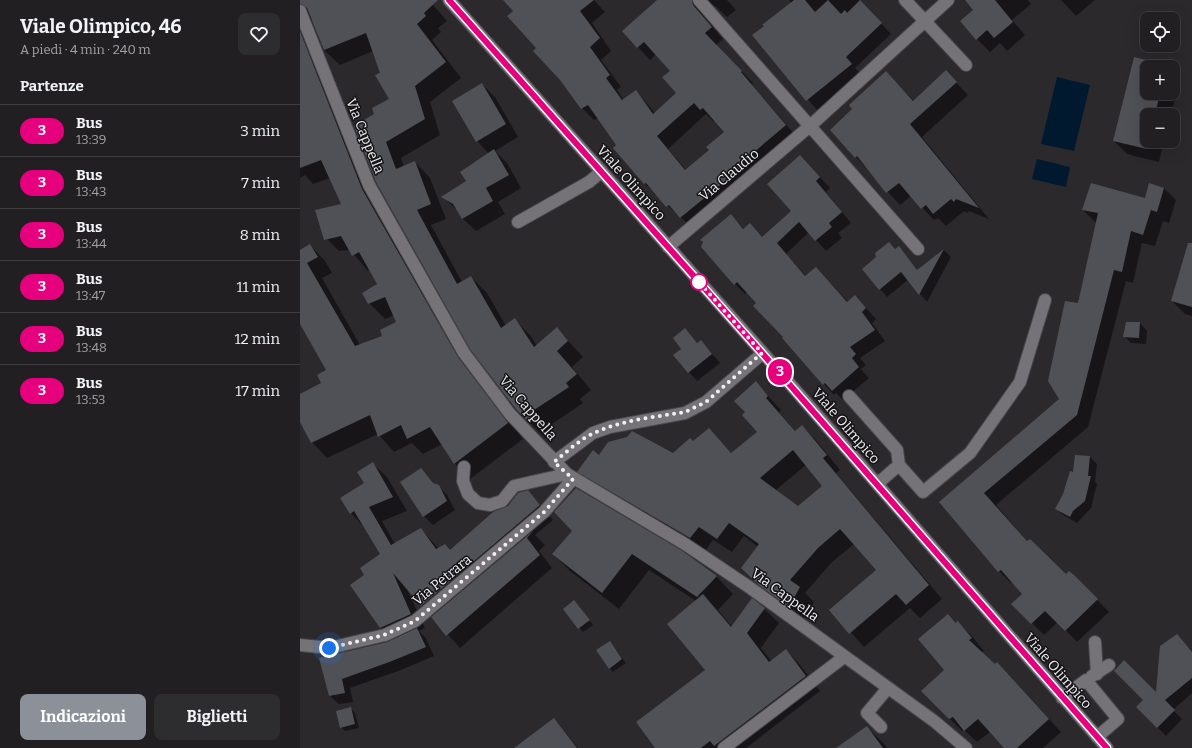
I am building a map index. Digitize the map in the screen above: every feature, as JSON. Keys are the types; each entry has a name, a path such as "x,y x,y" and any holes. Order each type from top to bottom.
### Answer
{"street":[{"name":"Viale Olimpico","path":"449,0 762,353 1107,748"},
{"path":"699,0 918,249"},
{"path":"906,0 966,66"},
{"name":"Via Claudio","path":"668,247 810,126 948,0"},
{"name":"Via Cappella","path":"300,11 369,185 464,353 510,414 554,462 570,476 685,544 749,587 934,721 966,748"},
{"path":"518,222 589,182 601,172"},
{"path":"849,396 897,450 898,465 923,492 970,453 1020,382 1045,300"},
{"path":"554,462 593,433 610,427 685,412 706,402 762,353"},
{"path":"877,484 898,465"},
{"path":"464,467 463,481 468,494 478,503 490,505 502,501 514,486 570,476"},
{"name":"Via Petrara","path":"300,645 329,648 384,635 415,621 544,512 570,476"},
{"path":"1095,642 1097,674"},
{"path":"724,748 844,657"},
{"path":"1062,698 1109,665"},
{"path":"1086,680 1118,719 1097,738"},
{"path":"881,727 867,713 888,688"}],"water":[{"path":"1057,77 1090,85 1074,151 1041,144"},
{"path":"1037,159 1070,167 1066,187 1032,179"}],"building":[{"path":"300,0 438,0 424,13 426,16 417,24 446,62 415,86 425,119 386,142 396,169 415,161 431,204 417,210 457,284 471,276 501,328 515,318 534,347 557,327 568,341 557,351 577,374 566,383 569,387 534,410 539,417 529,423 516,409 470,349 376,182 354,126 374,114 372,108 389,99 375,75 380,73 366,33 324,50 307,8 300,4"},
{"path":"503,0 594,0 580,11 600,38 590,47 610,75 606,78 622,100 636,90 653,114 676,93 662,77 670,71 644,42 637,48 622,31 657,0 692,0 693,5 712,27 705,33 742,71 741,72 786,125 740,164 744,168 735,173 680,218 669,205 666,207 613,148 616,145 588,105 581,109 560,80 533,51 536,48 507,16 513,11","holes":["694,103 700,110 703,108 724,132 706,147 709,150 685,170 657,136"]},
{"path":"794,0 805,0 815,12 828,0 841,14 845,10 847,13 860,0 882,23 846,57 852,64 806,101 752,35 764,26 762,25"},
{"path":"965,0 995,0 1013,22 994,38 987,30 976,40 960,21 973,10"},
{"path":"300,31 362,189 458,357 508,423 454,464 430,427 407,439 401,425 378,437 370,415 311,443 300,422 300,394 321,383 317,375 326,370 300,324 300,250 310,244 318,257 307,263 355,346 382,336 380,330 396,322 385,297 368,304 362,293 377,284 359,252 352,256 341,236 324,240 315,210 341,204 321,160 300,168"},
{"path":"1134,57 1146,60 1140,60 1140,100 1158,100 1157,108 1140,108 1140,147 1113,141"},
{"path":"946,70 957,82 910,124 979,208 956,199 954,202 951,199 933,214 926,205 921,209 899,183 886,193 857,156 855,158 830,130 852,109 849,105 886,71 913,101"},
{"path":"482,83 506,124 476,142 452,101"},
{"path":"494,149 509,175 486,188 493,201 462,219 453,204 441,197 466,181 460,172"},
{"path":"800,155 820,177 816,181 842,212 829,223 832,227 815,241 799,222 777,243 805,276 816,267 847,302 855,295 866,308 862,312 875,330 850,347 856,354 852,358 859,367 832,391 825,383 823,385 782,338 783,337 753,306 756,303 737,282 734,285 701,247 703,242 700,240 731,214 743,229 750,223 762,237 791,211 767,184"},
{"path":"1091,183 1145,198 1149,183 1164,188 1157,212 1151,210 1143,235 1131,231 1122,272 1114,270 1077,415 984,493 1027,541 1030,539 1066,574 1069,571 1098,599 1065,631 1045,611 1031,624 1011,604 1022,594 1001,570 998,572 939,502 1059,399 1048,381 1065,301 1078,303 1098,213 1082,210"},
{"path":"889,242 895,249 899,246 917,270 944,249 919,295 901,272 879,290 862,269 876,257 875,253"},
{"path":"1188,243 1192,243 1192,307 1171,301"},
{"path":"1126,322 1140,322 1139,338 1123,337"},
{"path":"685,328 697,343 701,340 712,354 688,373 673,355 681,349 673,338"},
{"path":"756,381 768,396 766,398 795,431 802,425 827,455 823,458 929,585 906,605 896,594 849,634 829,610 876,570 840,529 818,548 790,580 800,587 789,607 760,586 741,568 759,544 729,523 717,539 699,527 690,538 577,472 593,450 599,455 608,442 627,437 632,431 673,453 690,438 693,441 709,428 731,453 757,432 742,415 745,412 734,401","holes":["793,450 822,486 798,506 760,478"]},
{"path":"1075,455 1090,456 1088,476 1091,476 1085,501 1073,511 1070,517 1055,509 1063,494 1070,471 1073,472"},
{"path":"373,462 393,497 369,507 391,545 421,528 436,549 445,544 450,550 493,512 508,506 518,493 528,490 540,505 421,606 393,573 411,614 380,628 350,585 364,575 360,568 380,554 354,511 350,514 340,498 364,483 357,472"},
{"path":"421,468 433,483 439,485 447,501 423,517 400,482"},
{"path":"576,488 681,550 717,576 697,597 632,554 602,593 552,554 572,531 554,512"},
{"path":"533,531 527,538 540,555 446,636 431,617"},
{"path":"703,594 731,627 752,598 765,608 747,633 769,662 786,649 806,676 714,746 710,741 701,748 655,748 636,722 705,670 667,624"},
{"path":"574,600 590,620 578,629 563,609"},
{"path":"948,614 956,623 957,620 972,638 969,640 995,664 997,662 1049,719 1017,748 1004,748 978,719 964,731 953,717 949,719 921,691 944,670 918,639"},
{"path":"417,628 426,647 342,679 345,693 329,696 319,658 387,642"},
{"path":"1177,634 1192,652 1192,678 1165,700 1175,710 1157,728 1136,707 1143,700 1114,671 1124,660 1156,692 1160,646"},
{"path":"610,641 622,659 609,669 596,650"},
{"path":"351,707 355,724 340,728 336,711"},
{"path":"554,718 577,748 514,748"},
{"path":"867,726 883,748 836,748"}],"bus line":[{"name":"3","path":"449,0 762,353 1012,642 1107,748"}],"route":[{"path":"329,648 384,635 415,621 482,566 544,512 573,479 554,462 578,443 593,433 610,427 685,412 696,407 706,402 762,353 699,282"}]}
